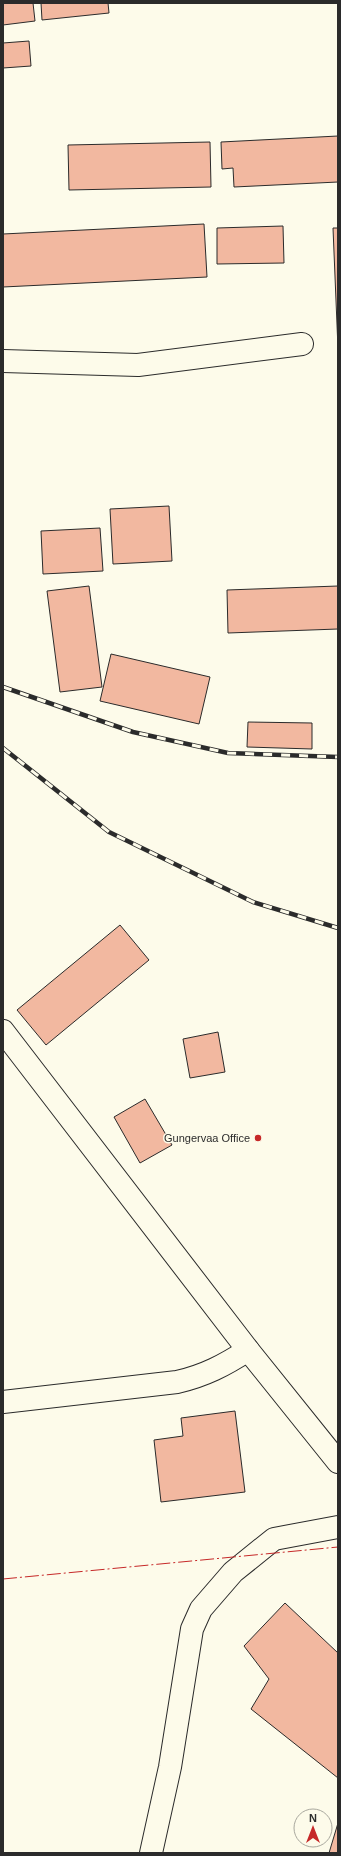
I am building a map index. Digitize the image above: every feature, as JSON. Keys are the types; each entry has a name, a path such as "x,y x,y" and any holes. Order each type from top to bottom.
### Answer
{"street":[{"path":"3,360 138,365 302,344"},
{"path":"3,1030 248,1350 338,1462"},
{"path":"3,1402 177,1382 197,1378 219,1368 248,1350"},
{"path":"151,1853 170,1767 192,1629 201,1609 233,1572 274,1539 338,1526"}],"building":[{"path":"3,3 33,3 35,21 3,25"},
{"path":"41,3 108,3 109,13 42,20"},
{"path":"29,41 31,66 3,68 3,43"},
{"path":"338,136 338,182 234,187 233,168 222,169 221,142"},
{"path":"210,142 211,187 69,190 68,145"},
{"path":"204,224 207,277 3,287 3,234"},
{"path":"283,226 284,263 217,264 217,228"},
{"path":"333,228 338,228 338,349"},
{"path":"169,506 172,561 113,564 110,509"},
{"path":"100,528 103,571 43,574 41,531"},
{"path":"89,586 102,687 60,692 47,591"},
{"path":"338,586 338,629 228,633 227,590"},
{"path":"111,654 210,677 199,724 100,701"},
{"path":"248,722 312,723 312,749 247,747"},
{"path":"120,925 149,960 46,1045 17,1010"},
{"path":"218,1032 225,1072 190,1078 183,1039"},
{"path":"145,1099 172,1145 140,1163 114,1117"},
{"path":"235,1411 245,1492 161,1502 154,1440 183,1436 181,1418"},
{"path":"285,1603 338,1653 338,1778 251,1709 269,1679 244,1646"},
{"path":"338,1823 338,1853 329,1853 330,1848 333,1848 333,1840"}],"railway":[{"path":"3,687 133,732 228,753 338,757"},
{"path":"3,748 109,832 253,902 338,928"}],"power":[{"path":"3,1579 338,1547"}],"place":[{"name":"Gungervaa Office","path":"258,1138"}]}
